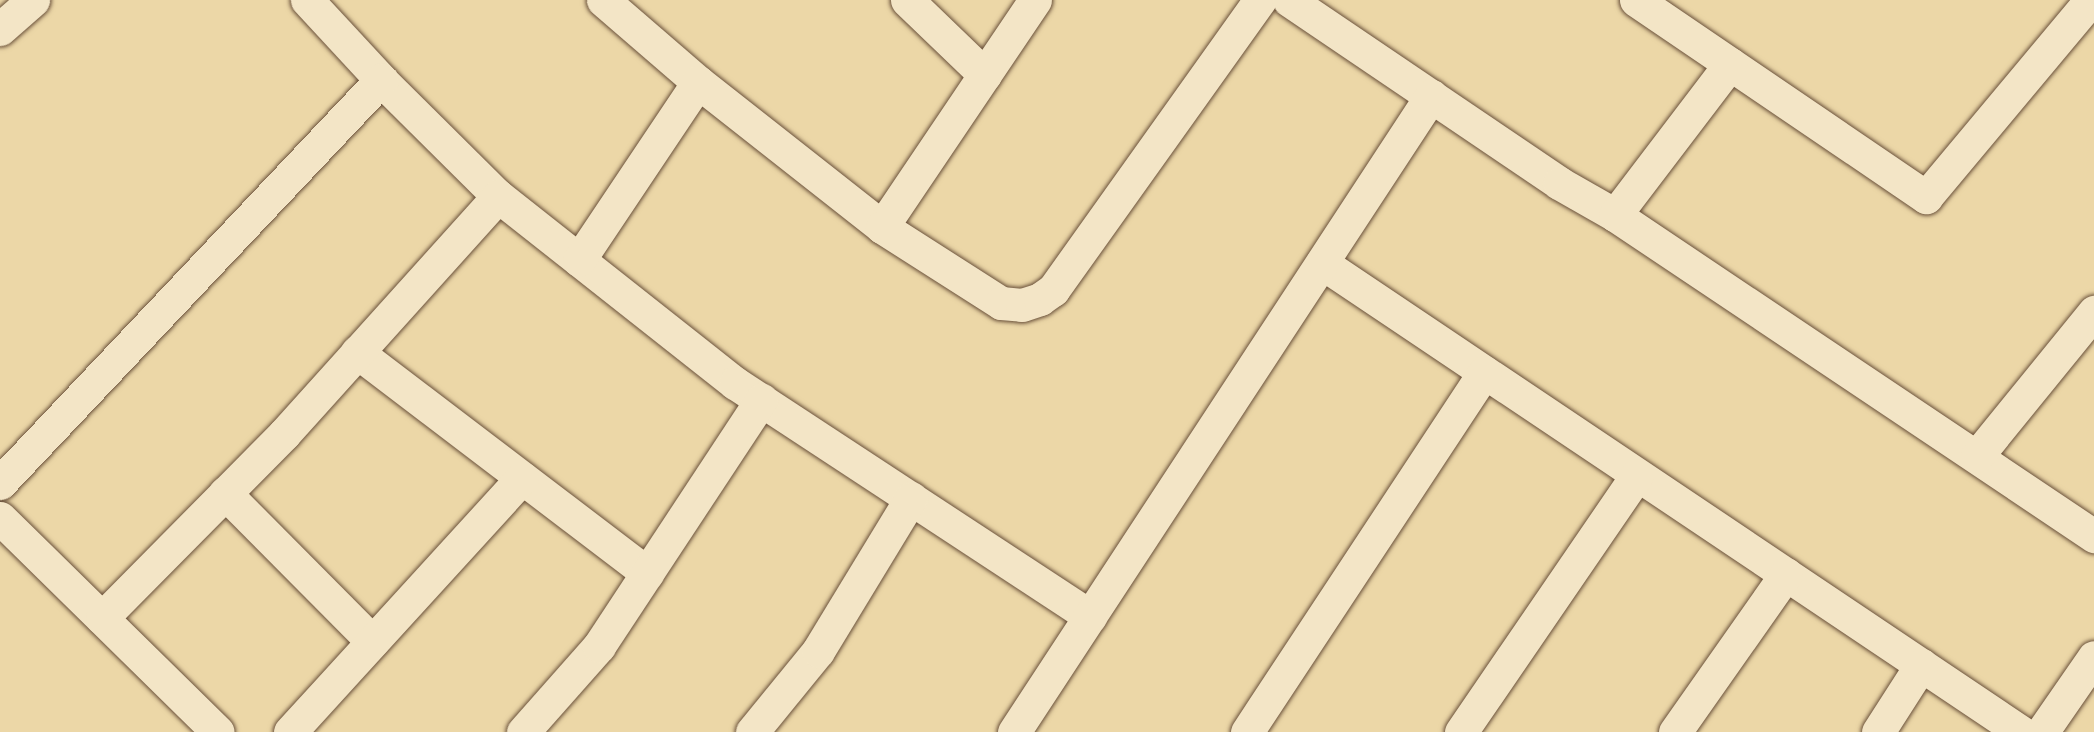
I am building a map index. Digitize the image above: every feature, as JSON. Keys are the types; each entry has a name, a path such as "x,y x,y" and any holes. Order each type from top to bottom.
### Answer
{"street":[{"path":"0,29 33,0"},
{"path":"307,0 381,80 498,196 735,383 1090,616"},
{"path":"603,0 698,82 882,227 1001,303 1022,305 1040,299 1053,290 1260,0"},
{"path":"907,0 985,75"},
{"path":"882,227 1035,0"},
{"path":"1289,0 1559,183 1615,215 2094,536"},
{"path":"1636,0 1926,197 2091,0"},
{"path":"1615,215 1730,64"},
{"path":"0,483 381,80"},
{"path":"579,260 698,82"},
{"path":"1014,732 1431,96"},
{"path":"102,618 284,434 498,196"},
{"path":"1322,263 2021,732"},
{"path":"1977,456 2094,312"},
{"path":"357,352 647,573"},
{"path":"1246,732 1484,372"},
{"path":"523,732 600,646 761,400"},
{"path":"1461,732 1637,475"},
{"path":"290,732 522,478"},
{"path":"225,493 372,641"},
{"path":"752,732 818,651 910,498"},
{"path":"0,518 218,732"},
{"path":"1675,732 1786,574"},
{"path":"2042,732 2094,657"},
{"path":"1878,732 1921,665"}]}
